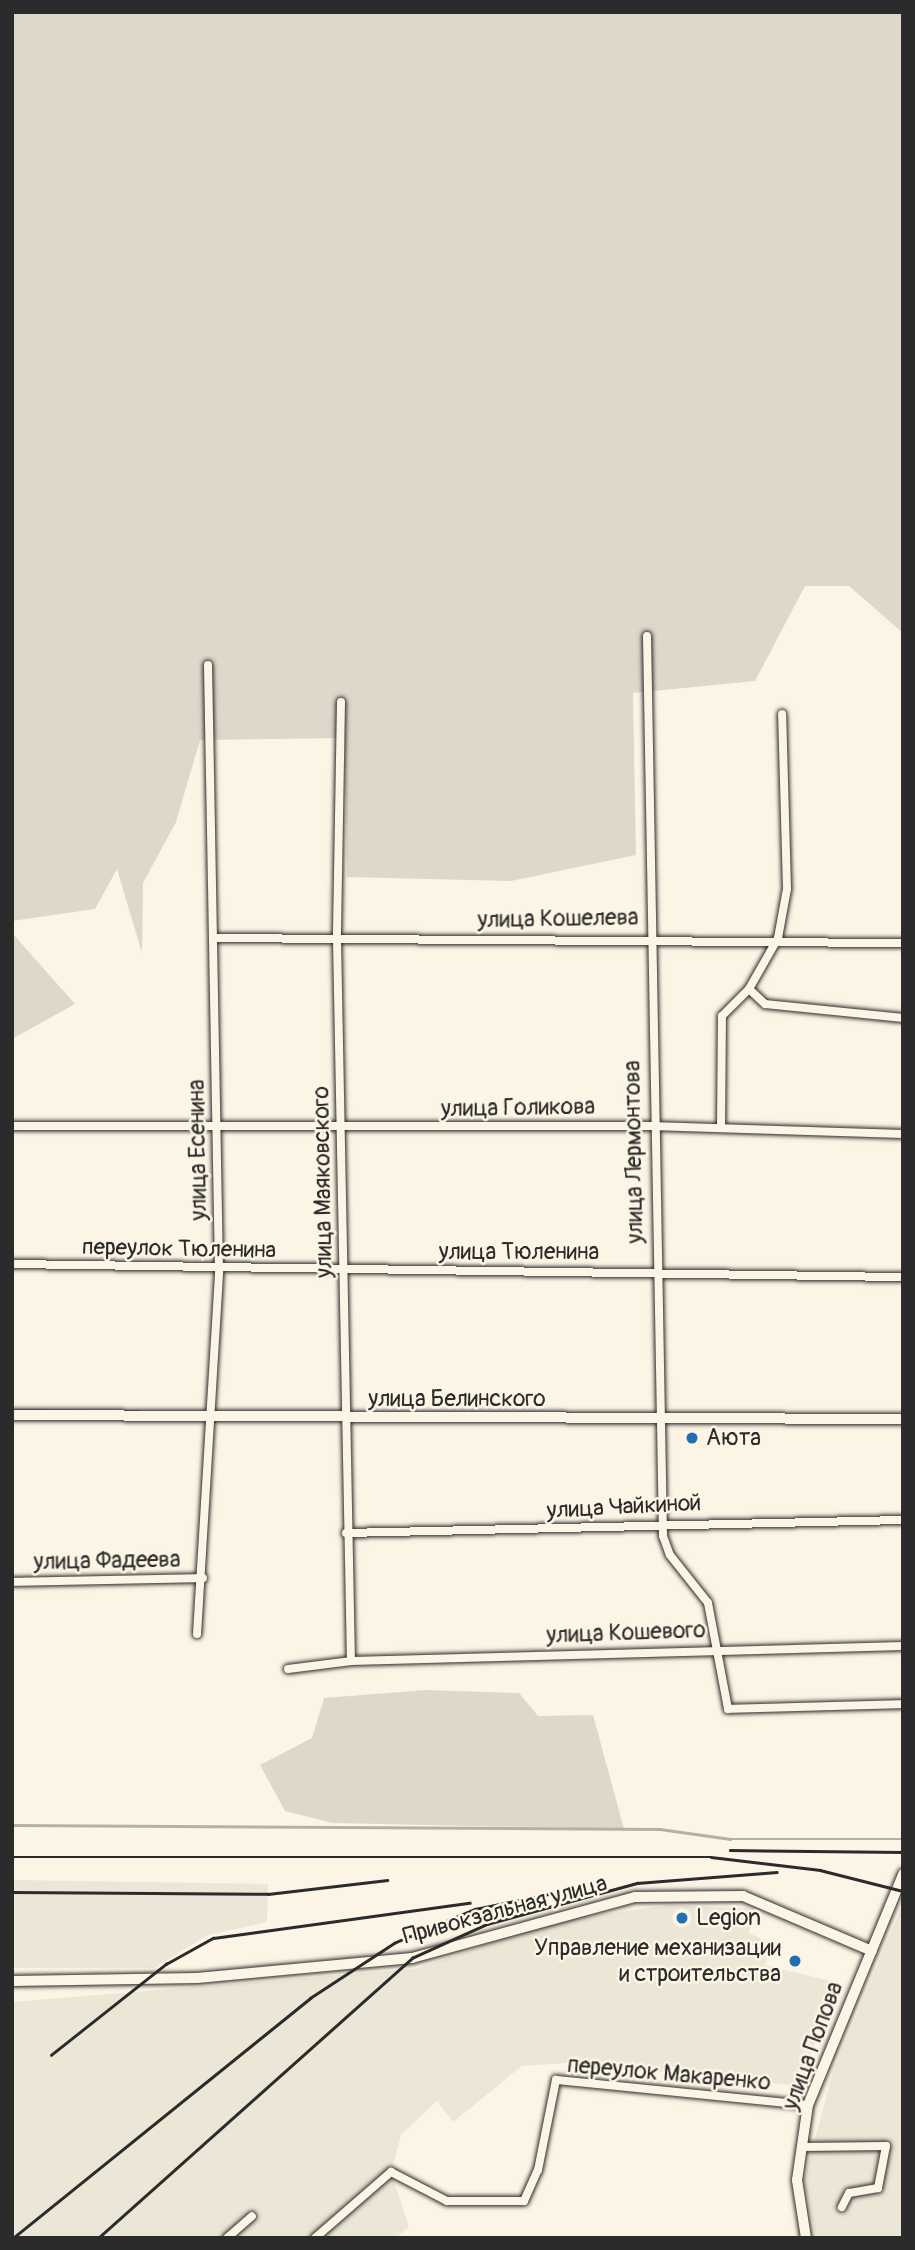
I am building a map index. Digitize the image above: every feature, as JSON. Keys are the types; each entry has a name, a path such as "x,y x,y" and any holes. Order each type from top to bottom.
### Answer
{"street":[{"name":"улица Лермонтова","path":"647,636 651,1126 666,1523 670,1555 708,1603 728,1709 903,1704"},
{"name":"улица Есенина","path":"197,1634 213,1418 219,1271 208,665"},
{"name":"улица Маяковского","path":"341,702 337,940 343,1129 343,1419 351,1661"},
{"path":"721,1128 722,1016 750,989 778,939 790,831 782,714"},
{"name":"улица Кошелева","path":"214,938 337,940 651,937 903,943"},
{"path":"750,989 765,1004 903,1018"},
{"name":"улица Голикова","path":"12,1126 343,1129 651,1126 903,1134"},
{"name":"переулок Тюленина","path":"12,1264 344,1272"},
{"name":"улица Тюленина","path":"344,1272 903,1277"},
{"name":"улица Белинского","path":"12,1415 343,1419 903,1419"},
{"name":"улица Чайкиной","path":"346,1533 666,1523 903,1520"},
{"name":"улица Фадеева","path":"12,1582 203,1578"},
{"name":"улица Кошевого","path":"288,1669 351,1661 903,1646"},
{"name":"улица Попова","path":"806,2238 797,2180 808,2105 903,1874"},
{"name":"Привокзальная улица","path":"12,1981 197,1978 412,1958 635,1897 743,1896 872,1951"},
{"name":"переулок Макаренко","path":"315,2238 391,2172 447,2201 524,2201 538,2170 556,2080 808,2105"},
{"path":"802,2147 886,2146 877,2188 849,2193 842,2207"},
{"path":"227,2238 252,2216"}],"shaded area":[{"path":"12,12 903,12 903,633 849,586 805,586 755,681 633,693 636,855 511,881 347,877 345,738 200,740 176,822 143,883 142,953 117,869 95,909 12,921"},
{"path":"12,933 75,1004 12,1039"},
{"path":"426,1690 519,1693 538,1716 593,1715 624,1829 333,1823 285,1811 260,1765 312,1738 324,1698"},
{"path":"12,1880 268,1884 267,1922 208,1935 154,1968 12,1968"},
{"path":"903,1904 903,2238 816,2238 804,2180 833,2072"},
{"path":"670,1905 753,1909 749,1933 773,1944 765,1965 834,1982 801,2086 568,2063 522,2066 453,2122 437,2101 401,2135 391,2172 409,2227 395,2238 12,2238 12,2002 415,1969 555,1921"}],"waterway":[{"path":"12,1410 138,1411"},
{"path":"12,1825 660,1829 730,1839 903,1839"}],"railway":[{"path":"730,1850 903,1852"},
{"path":"12,1857 711,1857 820,1870 903,1891"},
{"path":"98,2238 412,1958 487,1924 637,1883 777,1872"},
{"path":"12,1892 268,1894 387,1880"},
{"path":"13,2238 310,1998 394,1943 475,1909 554,1893"},
{"path":"51,2055 166,1964 213,1938 470,1903"}],"place":[{"name":"Аюта","path":"692,1438"},
{"name":"Legion","path":"682,1918"},
{"name":"Управление механизации и строительства","path":"795,1961"}]}
